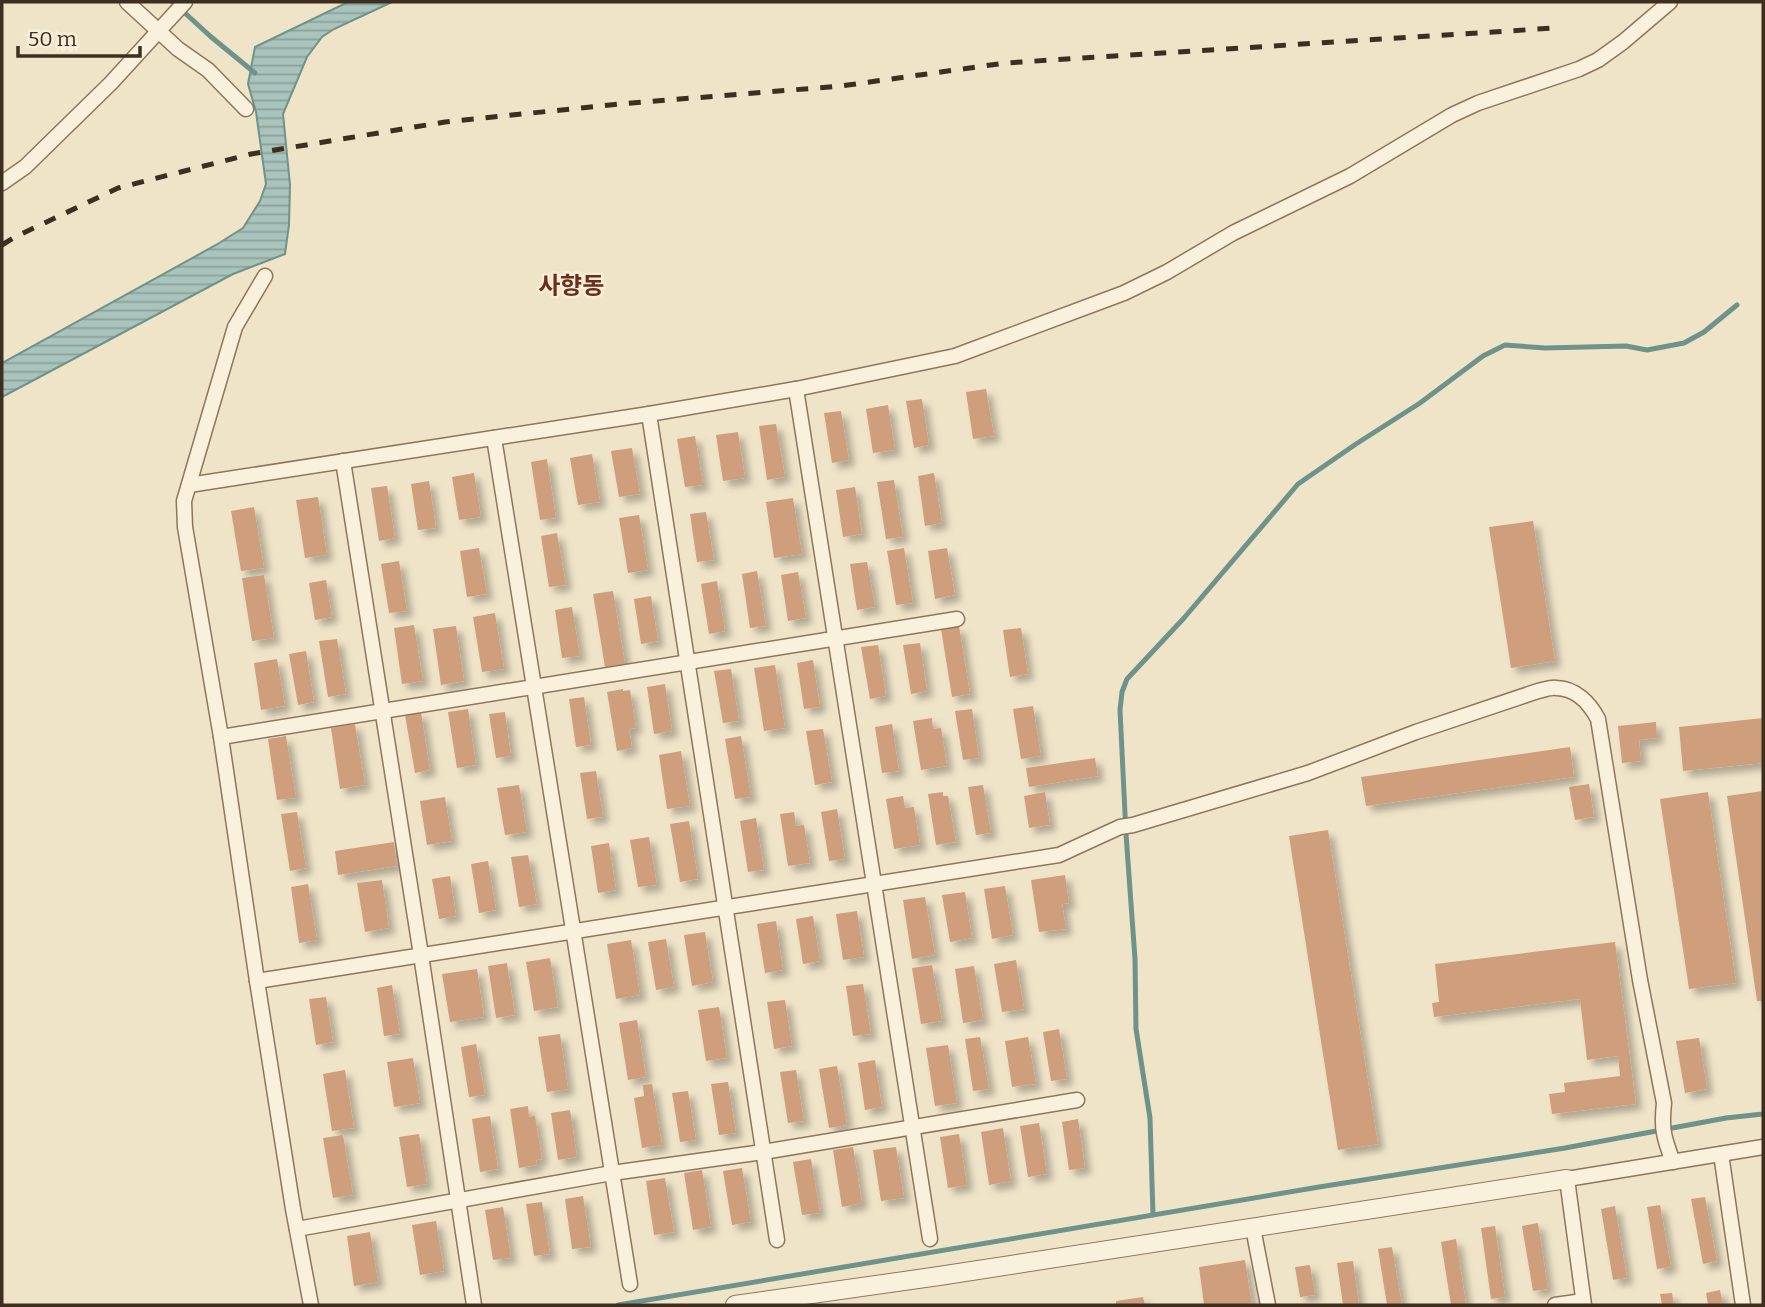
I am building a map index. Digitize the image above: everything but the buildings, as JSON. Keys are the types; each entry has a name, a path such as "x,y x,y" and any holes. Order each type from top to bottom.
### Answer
{"street":[{"path":"127,2 178,49 208,70 246,109"},
{"path":"2,183 24,167 111,83 185,2"},
{"path":"189,485 649,414 796,389 955,356 1124,293 1167,272 1233,233 1350,176 1452,115 1598,60 1670,2"},
{"path":"265,276 235,327 184,500 257,981 311,1305"},
{"path":"796,389 930,1239"},
{"path":"649,414 777,1240"},
{"path":"494,438 630,1284"},
{"path":"343,461 474,1305"},
{"path":"221,737 957,619"},
{"path":"257,981 1059,855 1126,826 1308,773 1416,732 1557,687 1576,694 1590,705 1598,719 1640,980 1664,1103 1663,1129 1673,1161"},
{"path":"297,1229 612,1173 763,1152 1077,1100"},
{"path":"735,1305 1253,1228 1763,1147"},
{"path":"1721,1154 1743,1305"},
{"path":"1555,1305 1583,1303 1567,1179"},
{"path":"1253,1228 1268,1305"}],"water":[{"path":"348,2 392,2 334,29 322,37 307,57 283,114 290,185 285,254 233,274 2,397 2,363 243,228 260,201 266,184 256,112 248,84 255,47"}],"waterway":[{"path":"173,2 255,73"},
{"path":"1153,1215 1150,1118 1136,1029 1135,959 1126,834 1120,710 1127,679 1184,618 1298,484 1420,403 1483,356 1505,345 1545,348 1626,346 1647,350 1684,343 1704,332 1737,305"},
{"path":"618,1305 1565,1148 1726,1118 1763,1114"}],"railway":[{"path":"2,245 118,188 251,154 445,122 619,104 841,86 1005,63 1555,28"}],"district":[{"name":"사향동","path":"571,286"}]}
